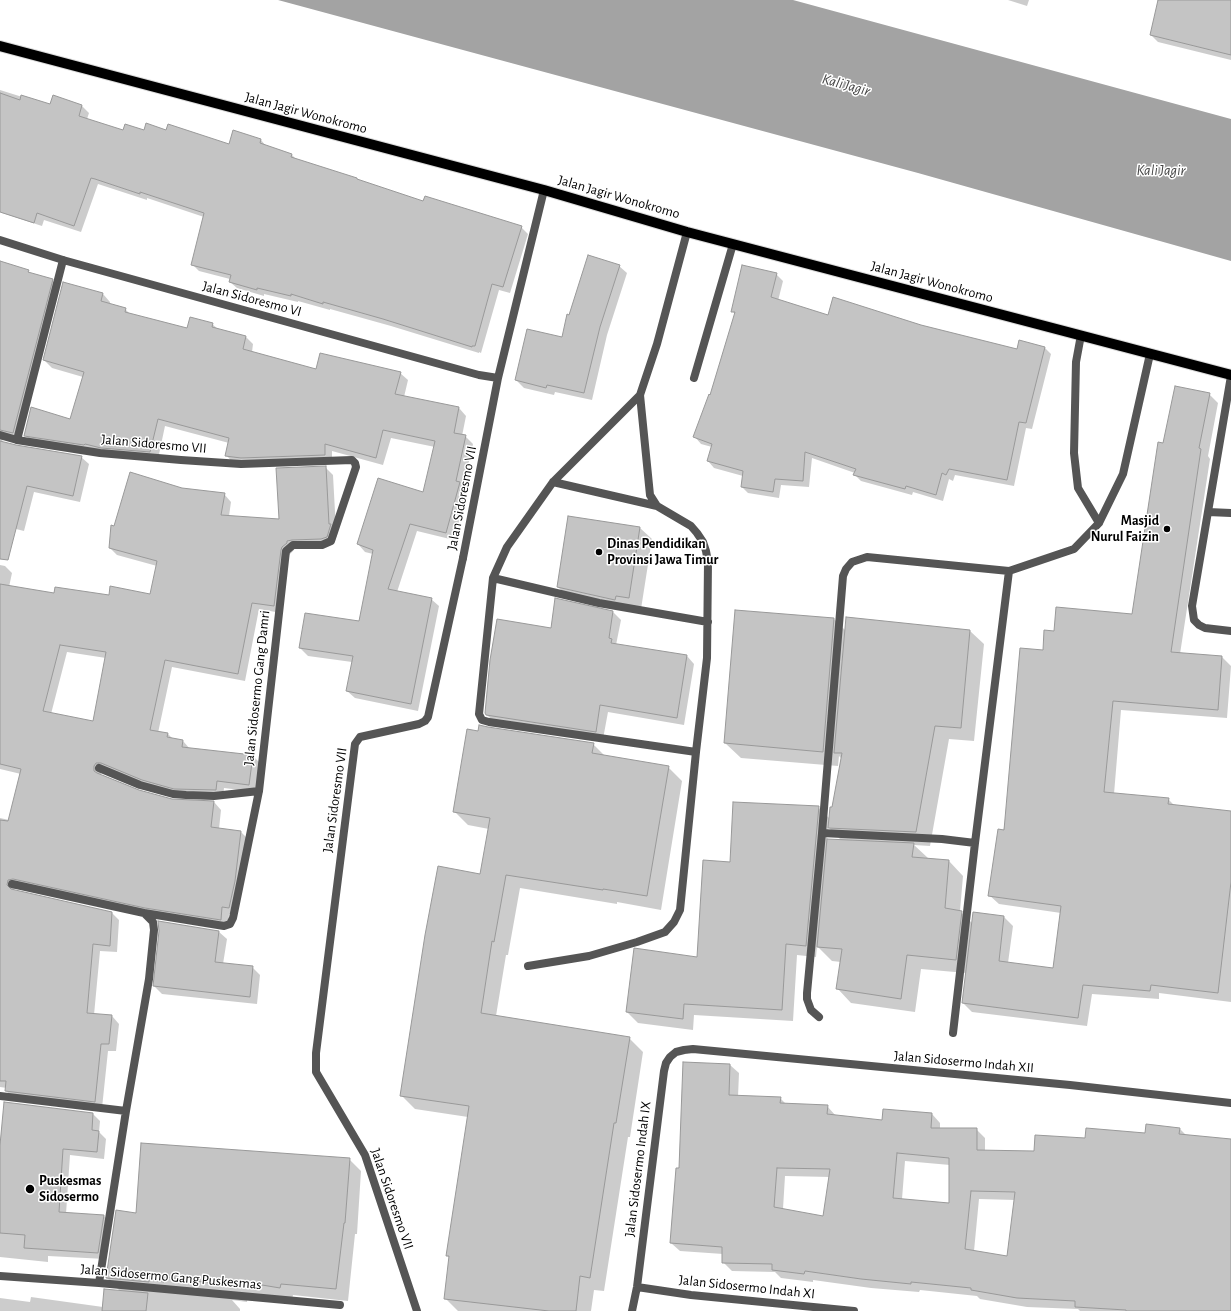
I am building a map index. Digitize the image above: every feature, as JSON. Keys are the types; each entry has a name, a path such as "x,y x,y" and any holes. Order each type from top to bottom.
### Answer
{"main road":[{"name":"Jalan Jagir Wonokromo","path":"0,46 544,190 687,232 1231,375"}],"street":[{"name":"Jalan Sidoresmo VII","path":"417,1311 365,1155 316,1072 316,1053 355,744 360,737 419,724 425,721 428,716 463,558 498,378 544,190"},
{"path":"657,506 650,495 640,395 657,344 687,232"},
{"name":"Jalan Sidoresmo VI","path":"0,240 63,260 479,375 498,378"},
{"path":"694,378 733,244"},
{"path":"17,440 63,260"},
{"path":"1080,335 1076,362 1074,453 1078,488 1099,523"},
{"path":"819,1017 811,1010 807,999 807,994 843,576 846,569 852,562 867,557 1009,571 1074,549 1099,523 1123,474 1150,354"},
{"path":"1231,375 1192,606 1194,620 1199,625 1205,628 1231,631"},
{"path":"640,395 553,482 507,547 493,578 479,714 482,720 696,752"},
{"name":"Jalan Sidoresmo VII","path":"0,435 17,440 100,453 181,460 241,464 352,460 355,463"},
{"name":"Jalan Sidosermo Gang Damri","path":"144,913 224,926 230,924 233,918 259,791 286,551 293,545 322,545 331,541 356,467 355,463"},
{"path":"528,966 589,956 637,942 665,932 674,922 680,910 707,658 708,562 703,542 690,526 657,506 553,482"},
{"path":"1208,512 1231,513"},
{"path":"953,1033 1009,571"},
{"path":"493,578 599,603 708,622"},
{"path":"98,768 140,785 173,794 214,796 259,791"},
{"path":"822,833 942,839 975,843"},
{"path":"12,884 144,913 153,922 154,930 149,979 98,1283"},
{"name":"Jalan Sidosermo Indah XII","path":"693,1049 1063,1084 1231,1103"},
{"name":"Jalan Sidosermo Indah IX","path":"632,1311 637,1287 664,1071 666,1063 676,1052 693,1049"},
{"path":"0,1096 126,1111"},
{"name":"Jalan Sidosermo Gang Puskesmas","path":"0,1276 98,1283 340,1305"},
{"name":"Jalan Sidosermo Indah XI","path":"637,1287 690,1295 854,1311"}],"water":[{"name":"Kali Jagir","path":"278,0 793,0 1231,119 1231,261 918,173"}],"building":[{"path":"1158,0 1231,0 1231,55 1150,35"},
{"path":"0,93 20,100 21,95 50,104 53,95 82,105 79,116 123,130 125,124 144,130 146,123 166,130 168,124 229,144 233,130 261,139 260,143 292,154 291,157 423,201 425,196 522,226 503,287 492,284 475,346 472,347 323,302 323,304 291,294 291,296 257,288 257,290 229,282 231,275 191,265 204,213 95,179 91,178 74,226 37,213 34,223 0,212"},
{"path":"588,255 620,265 600,327 584,393 547,385 546,388 515,380 527,329 562,337 567,314 569,315"},
{"path":"0,261 29,270 28,272 53,279 13,433 0,430"},
{"path":"742,265 777,273 771,297 828,315 833,297 921,325 1017,349 1019,340 1045,347 1026,423 1019,422 1007,480 949,469 946,475 942,473 936,495 906,486 905,489 853,475 856,469 805,452 803,481 775,479 773,492 741,487 743,471 707,461 712,444 693,437 709,394 710,395 735,312 731,312"},
{"path":"63,282 103,293 101,301 126,308 125,312 187,328 190,317 213,323 212,327 246,336 243,349 316,369 320,353 401,372 395,394 459,407 454,433 466,435 456,481 460,482 446,533 410,524 388,589 432,598 411,704 346,691 353,656 299,648 305,613 359,621 373,550 357,544 378,478 423,492 435,441 383,430 376,458 325,444 325,455 241,458 225,456 229,438 158,419 150,452 101,448 85,444 24,436 31,407 70,419 84,372 43,360"},
{"path":"1175,386 1210,393 1199,448 1201,449 1171,652 1222,656 1218,710 1113,701 1104,792 1169,798 1168,804 1231,811 1231,882 1218,993 1151,985 1150,991 1083,985 1078,1018 962,1003 973,912 1004,916 999,961 1053,968 1061,906 988,896 998,829 1004,830 1020,648 1043,650 1044,630 1054,631 1056,607 1132,614 1158,442 1163,443"},
{"path":"0,441 82,456 73,496 27,486 8,560 0,559"},
{"path":"326,466 329,524 331,524 327,537 321,539 287,541 287,543 282,547 274,606 252,603 238,674 165,660 150,730 168,733 167,737 183,740 182,747 253,755 249,785 217,781 216,790 174,789 142,780 101,763 96,763 94,766 94,771 97,773 139,790 172,799 214,801 211,827 241,831 235,881 229,908 222,907 221,920 145,908 13,879 8,880 7,885 11,889 112,912 110,946 93,944 87,1013 112,1015 109,1044 101,1044 95,1102 5,1091 6,1081 0,1081 0,820 8,821 21,769 0,764 0,584 54,593 55,587 109,595 110,586 150,594 157,561 109,548 111,525 114,526 130,472 182,488 225,493 221,515 279,519 276,468","holes":["60,645 106,652 93,721 43,711"]},
{"path":"568,516 640,527 629,598 616,596 615,600 557,587"},
{"path":"555,598 613,611 609,638 612,639 611,643 687,655 677,718 600,705 596,732 486,715 490,660 497,619 551,628"},
{"path":"735,610 834,618 823,752 724,743"},
{"path":"846,617 970,630 961,728 935,726 916,832 828,828 830,807 832,807 842,753 834,753"},
{"path":"479,725 594,743 592,753 669,766 647,896 506,875 494,942 492,941 481,1013 630,1037 616,1123 614,1123 590,1278 580,1276 576,1311 549,1311 444,1299 449,1256 446,1256 469,1106 400,1096 425,935 438,866 480,874 490,818 453,812 467,729 478,731"},
{"path":"733,802 819,806 806,946 786,944 782,1010 684,1004 683,1019 626,1012 634,948 697,957 703,860 730,862"},
{"path":"827,839 914,843 912,857 949,860 945,908 962,911 956,960 907,955 901,999 836,989 842,949 817,947"},
{"path":"158,921 219,931 215,962 253,966 250,997 153,986 159,931"},
{"path":"683,1062 730,1064 729,1095 781,1097 780,1103 828,1105 827,1114 882,1120 883,1109 932,1113 931,1128 977,1128 977,1150 1034,1151 1035,1135 1085,1138 1086,1128 1145,1133 1146,1124 1180,1128 1179,1134 1231,1139 1231,1311 1126,1311 1075,1307 1075,1301 1017,1298 971,1290 971,1288 861,1279 805,1271 804,1274 772,1270 772,1264 722,1263 722,1247 670,1243 676,1168 679,1168","holes":["897,1153 949,1158 949,1203 893,1198","777,1168 830,1169 823,1216 774,1207","971,1191 1015,1192 1007,1256 965,1249"]},
{"path":"4,1102 93,1113 92,1130 99,1131 97,1152 63,1149 59,1212 104,1215 98,1253 24,1248 25,1235 0,1233 0,1145"},
{"path":"141,1143 350,1158 345,1223 336,1289 281,1284 280,1288 256,1284 256,1286 226,1282 225,1285 165,1277 164,1282 106,1278 116,1210 136,1213"},
{"path":"104,1289 148,1293 146,1311 102,1311"}],"place":[{"name":"Masjid Nurul Faizin","path":"1167,529"},
{"name":"Dinas Pendidikan Provinsi Jawa Timur","path":"599,552"},
{"name":"Puskesmas Sidosermo","path":"30,1189"}]}
